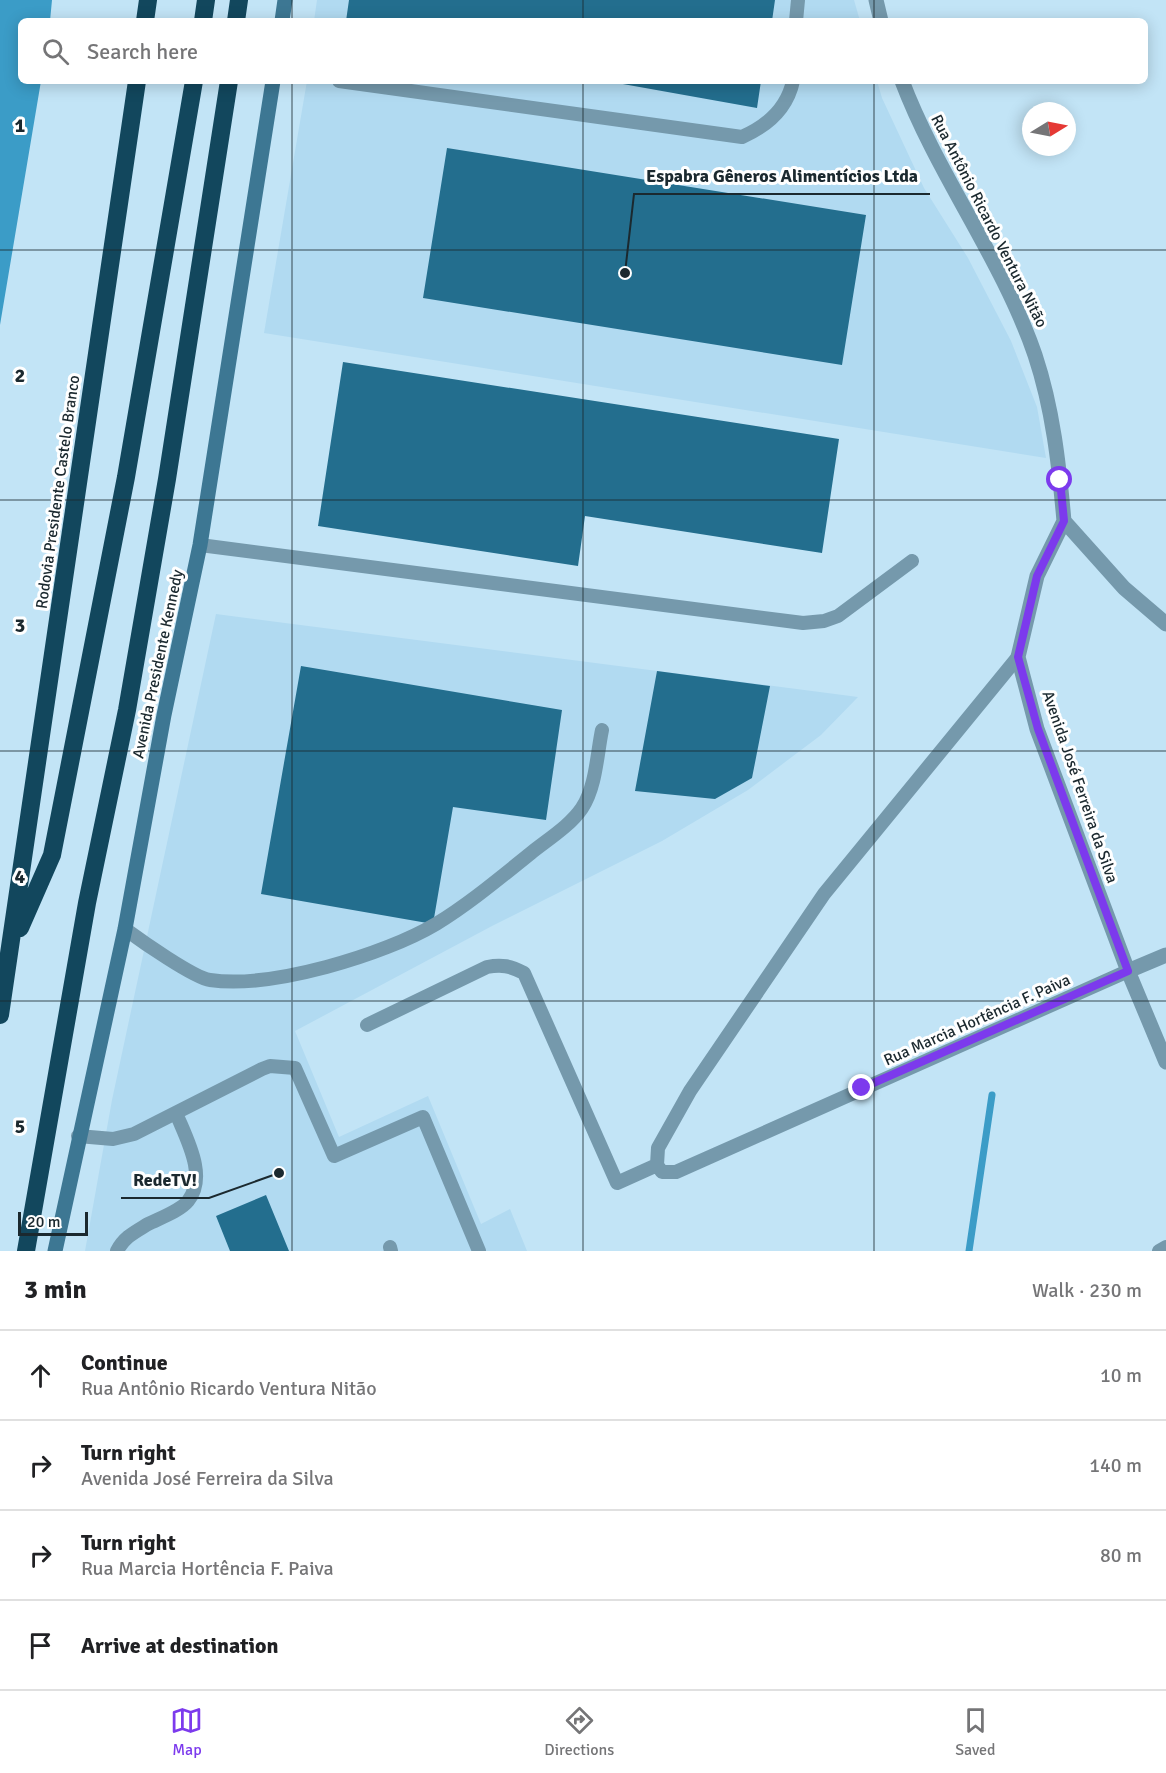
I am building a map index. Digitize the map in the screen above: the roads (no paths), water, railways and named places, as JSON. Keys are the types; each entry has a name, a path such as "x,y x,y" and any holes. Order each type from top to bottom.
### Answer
{"highway":[{"path":"145,18 147,0"},
{"path":"203,18 206,0"},
{"path":"236,18 239,0"},
{"name":"Rodovia Presidente Castelo Branco","path":"0,1015 137,84"},
{"path":"10,949 52,855 126,477 193,84"},
{"path":"26,1251 83,927 127,710 167,479 229,84"}],"main road":[{"path":"282,18 285,0"},
{"name":"Avenida Presidente Kennedy","path":"55,1251 124,929 162,727 200,545 273,84"}],"street":[{"path":"876,0 880,18"},
{"name":"Rua Antônio Ricardo Ventura Nitão","path":"903,84 931,150 977,232 1034,353 1054,430 1064,521"},
{"path":"1064,521 1124,588 1166,624"},
{"name":"Avenida José Ferreira da Silva","path":"1064,521 1037,576 1018,657 1038,729 1128,971 1166,1062"},
{"path":"1128,971 1166,955"}],"lane":[{"path":"796,18 798,0"},
{"path":"361,84 742,137 760,130 778,113 792,84"},
{"path":"200,545 803,623 838,616 912,561"},
{"path":"367,1025 487,968 501,964 513,967 524,973 617,1183 657,1165 658,1148 690,1091 824,894 1018,657"},
{"path":"124,929 207,980 258,980 294,974 392,945 437,923 511,869 576,816 589,792 602,730"},
{"name":"Rua Marcia Hortência F. Paiva","path":"657,1165 662,1172 676,1172 1128,971"},
{"path":"78,1136 122,1138 262,1069 279,1066 295,1068 334,1156 423,1117 479,1251"},
{"path":"117,1251 130,1234 187,1202 196,1188 197,1175 191,1151 176,1113"},
{"path":"1159,1251 1166,1248"}],"water":[{"path":"0,0 52,0 50,18 18,18 18,84 40,84 0,325"}],"waterway":[{"path":"969,1251 992,1095"}],"place":[{"name":"Espabra Gêneros Alimentícios Ltda","path":"625,273"},
{"name":"RedeTV!","path":"279,1173"}]}
